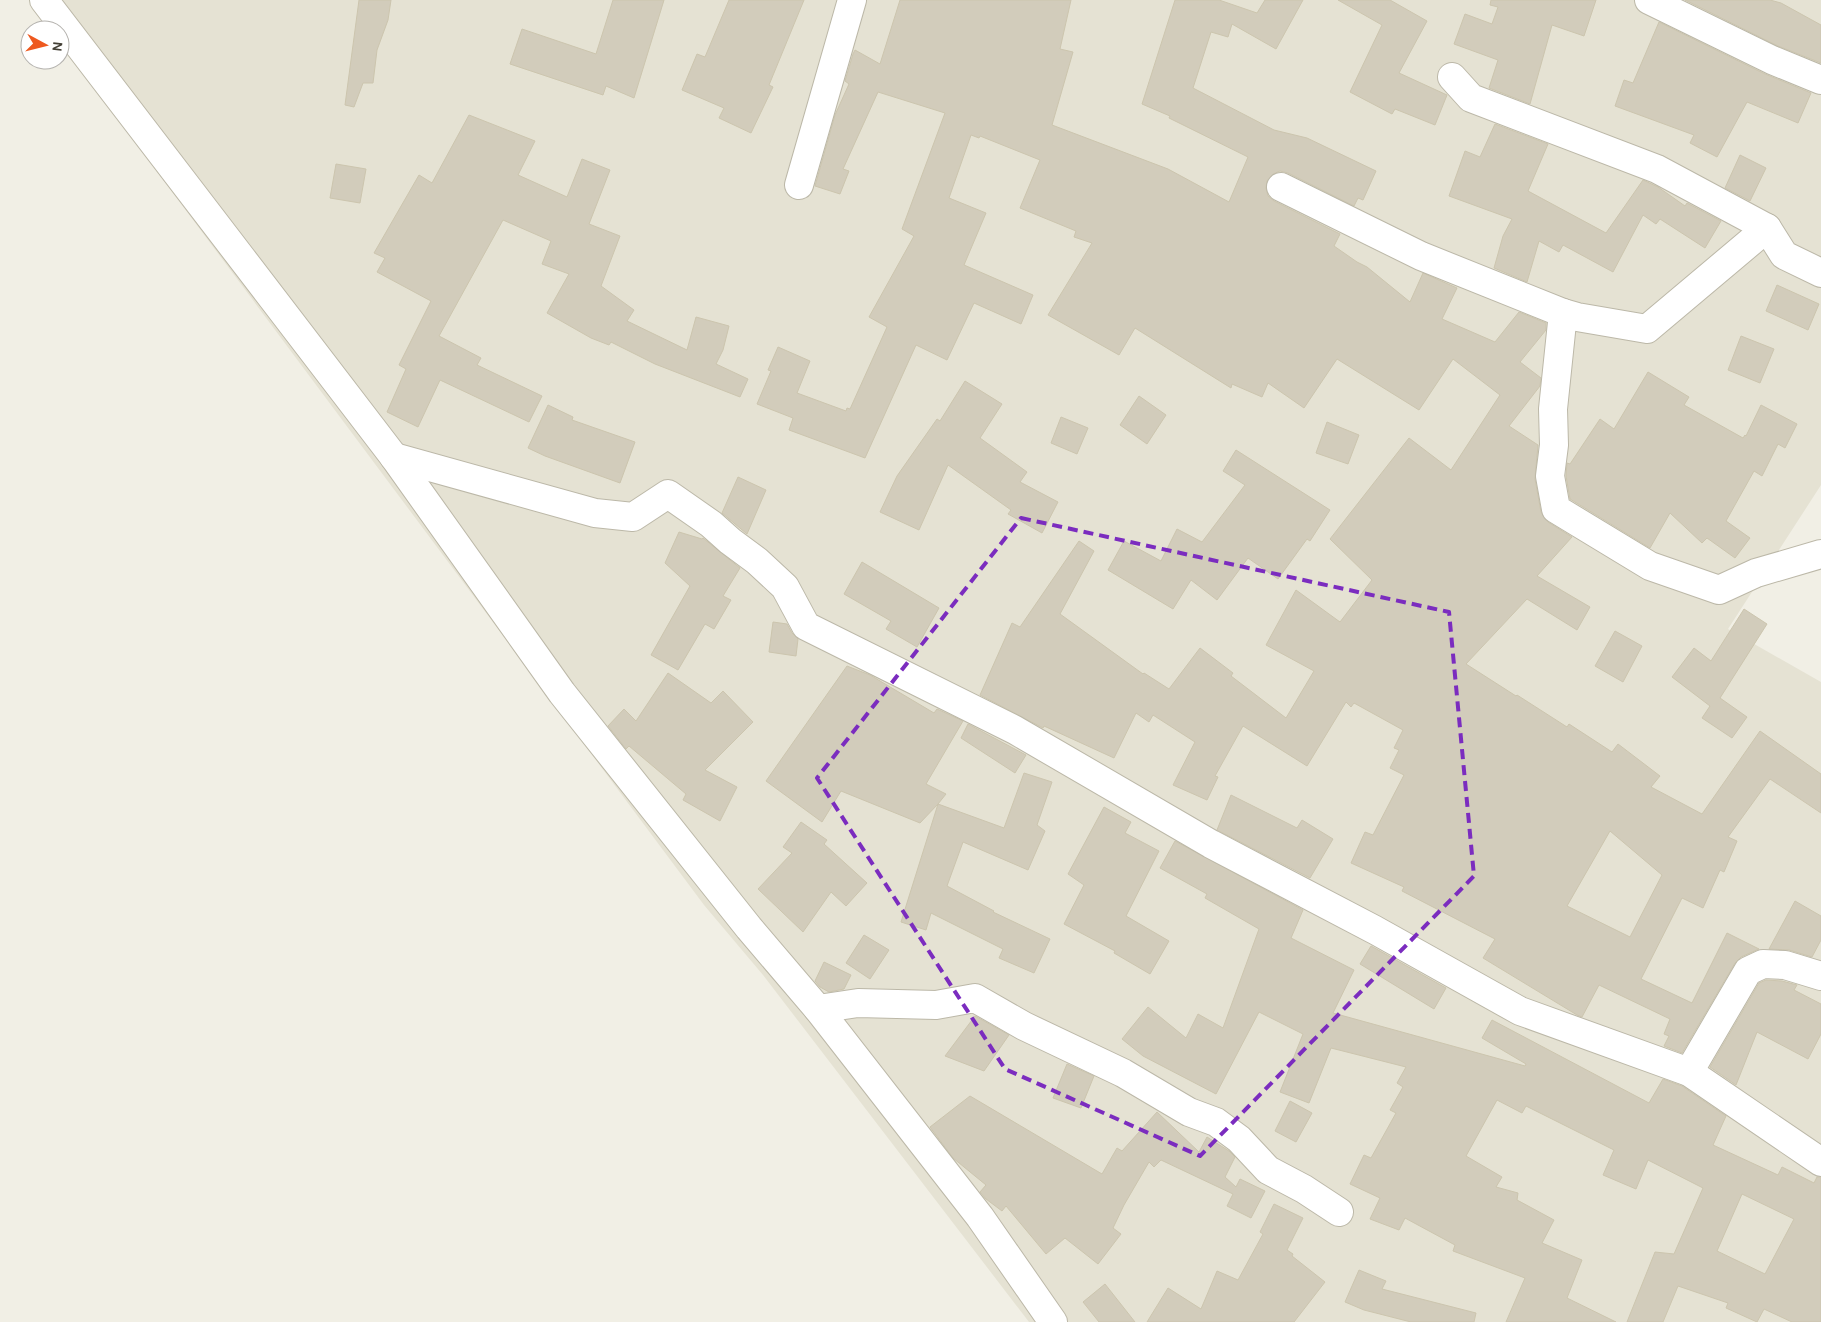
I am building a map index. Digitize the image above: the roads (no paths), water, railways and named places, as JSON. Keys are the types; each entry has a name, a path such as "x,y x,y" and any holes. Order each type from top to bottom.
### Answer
{"street":[{"path":"44,0 394,457 562,693 749,928 818,1009 980,1217 1054,1322"},
{"path":"798,185 852,0"},
{"path":"1649,0 1772,60 1821,80"},
{"path":"1452,77 1471,98 1657,169 1767,228 1784,255 1821,273"},
{"path":"1281,187 1421,256 1563,313 1647,329 1767,228"},
{"path":"1563,313 1553,409 1554,445 1550,476 1556,510 1650,566 1719,590 1756,574 1821,554"},
{"path":"394,457 595,513 633,517 668,494 711,524 757,561 785,587 806,626 1015,730 1211,844 1375,930 1520,1011 1689,1072 1821,1162"},
{"path":"1689,1072 1748,971 1763,964 1785,965 1821,976"},
{"path":"818,1009 858,1003 936,1005 976,998 1024,1026 1123,1073 1189,1112 1216,1122 1239,1139 1268,1170 1304,1189 1340,1212"}]}
